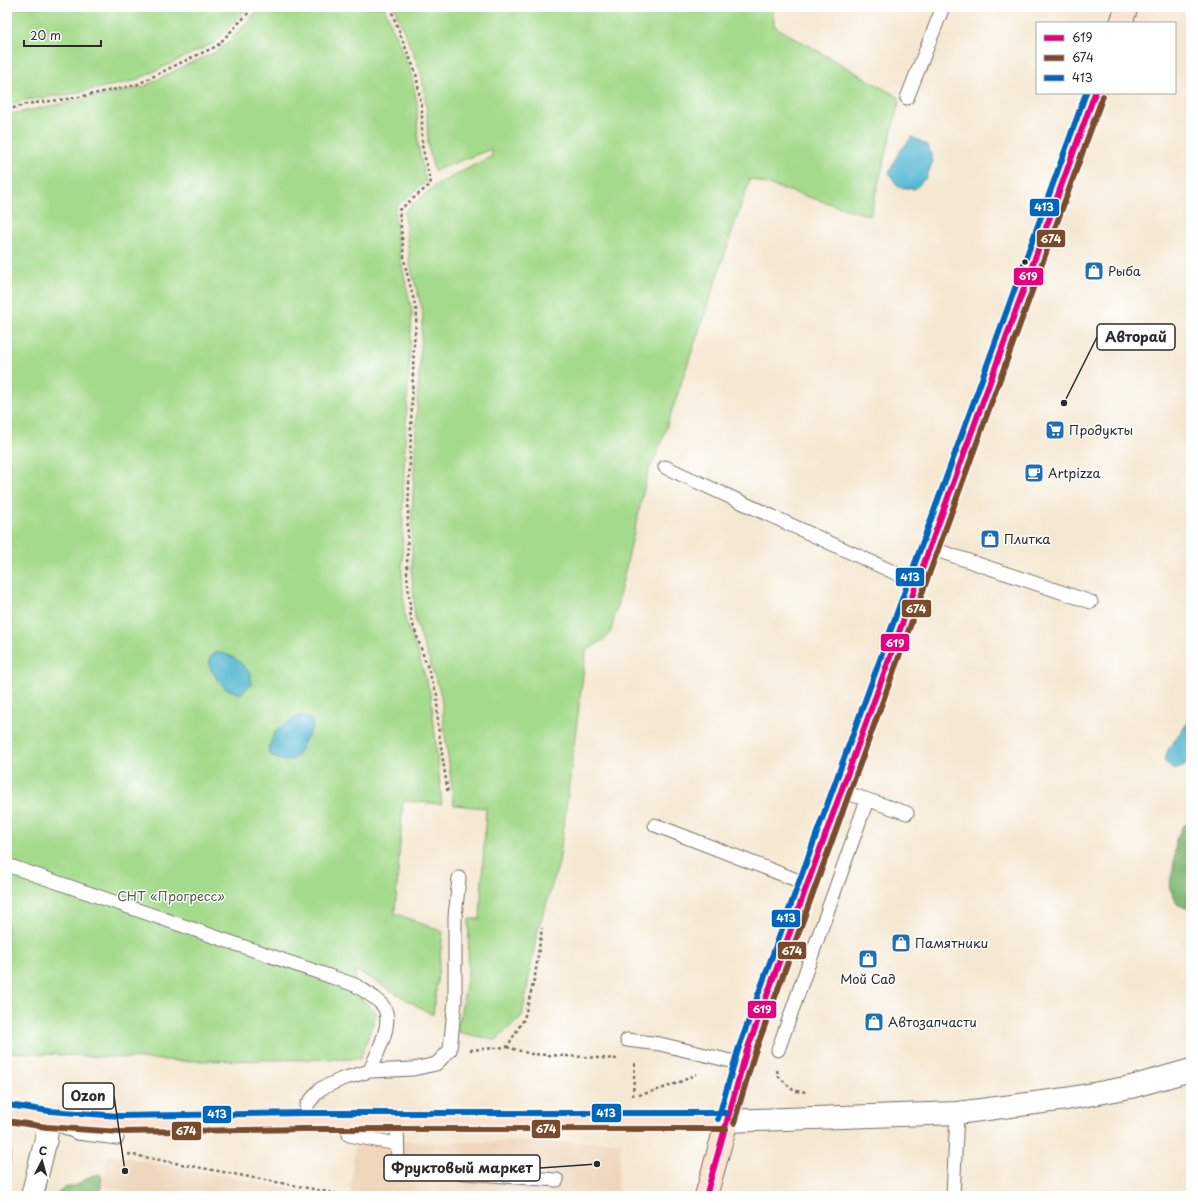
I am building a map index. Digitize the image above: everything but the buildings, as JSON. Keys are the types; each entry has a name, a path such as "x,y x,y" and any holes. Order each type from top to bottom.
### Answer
{"main road":[{"path":"1121,22 1127,7"},
{"path":"706,1196 743,1064 807,884 1096,94"},
{"path":"7,1113 48,1119 120,1124 305,1121 726,1121"}],"street":[{"path":"726,1121 957,1113 1066,1099 1131,1087 1191,1070"},
{"path":"32,1196 46,1139 48,1119"}],"lane":[{"path":"907,98 943,7"},
{"path":"665,467 917,583"},
{"path":"930,548 1092,602"},
{"path":"841,791 907,814"},
{"path":"778,1050 867,800"},
{"path":"655,825 807,884"},
{"path":"7,865 355,985 376,998 383,1005 386,1011 387,1024 385,1033 370,1071"},
{"path":"305,1121 307,1104 320,1089 370,1071 413,1069 436,1064 450,1050 455,1000 455,917 459,878"},
{"path":"627,1040 660,1044 743,1064"},
{"path":"953,1196 957,1113"},
{"path":"48,1119 77,1133 117,1138"},
{"path":"397,1122 398,1168 557,1180"},
{"path":"349,1135 397,1144"}],"path":[{"path":"7,110 27,104 74,98 136,85 217,46 253,8 256,7"},
{"path":"390,7 416,72 422,111 422,145 431,184 399,210 405,265 418,313 414,343 407,574 410,619 437,695 438,726 448,794"},
{"path":"507,1047 524,1019 535,976 542,928"},
{"path":"450,1050 474,1050 507,1047 531,1054 620,1059"},
{"path":"778,1050 774,1061 779,1077 794,1090 809,1092"},
{"path":"634,1070 633,1097 662,1089 687,1079 705,1068 716,1057"},
{"path":"124,1154 350,1196"}],"shaded area":[{"path":"355,1140 427,1142 621,1142 617,1192 630,1196 350,1196"},
{"path":"109,1154 328,1196 145,1196 102,1187"}],"green space":[{"path":"7,7 248,7 214,43 134,81 71,94 25,100 7,105"},
{"name":"СНТ «Прогресс»","path":"273,7 384,7 411,73 417,103 418,146 426,182 396,207 395,216 399,252 412,312 404,463 402,574 405,619 431,696 442,804 403,801 395,913 443,932 433,1015 361,973 355,972 355,993 377,1013 360,1059 183,1061 7,1052 7,115 143,87 188,64 212,54 224,46 254,14"},
{"path":"394,7 773,7 774,26 900,98 870,216 750,179 658,452 648,472 611,631 605,639 586,651 559,863 537,933 522,1016 496,1040 457,1032 468,974 469,919 480,919 486,808 454,805 441,695 415,619 412,574 412,515 423,312 410,265 404,212 436,185 492,156 491,149 434,171 428,145 427,111 421,72"},
{"path":"1191,822 1191,910 1177,904 1169,886 1173,870 1176,840 1183,826"},
{"path":"7,1141 11,1143 9,1174 7,1181"},
{"path":"100,1174 102,1177 100,1196 58,1196 57,1194 64,1188 77,1185 91,1176"}],"water":[{"path":"912,137 928,145 933,161 926,178 915,189 898,187 889,173 898,154"},
{"path":"217,652 228,655 237,660 251,675 251,685 240,694 225,688 209,666 210,657"},
{"path":"299,715 311,719 313,727 295,759 277,759 268,752 273,735 278,729"},
{"path":"1191,721 1191,762 1181,768 1172,768 1164,761 1168,750 1188,722"}],"transit line":[{"name":"413","path":"718,1119 738,1050 1086,94"},
{"name":"619","path":"706,1196 746,1053 1095,94"},
{"name":"674","path":"734,1123 754,1055 1103,96"},
{"name":"413","path":"8,1105 49,1111 120,1116 305,1113 726,1113"},
{"name":"674","path":"7,1121 47,1127 120,1132 305,1129 726,1129"}],"place":[{"name":"Рыба","path":"1094,271"},
{"name":"Авторай","path":"1064,403"},
{"name":"Продукты","path":"1055,430"},
{"name":"Artpizza","path":"1034,473"},
{"name":"Плитка","path":"990,539"},
{"name":"Памятники","path":"901,943"},
{"name":"Мой Сад","path":"868,959"},
{"name":"Автозапчасти","path":"874,1022"},
{"name":"Фруктовый маркет","path":"597,1164"},
{"name":"Ozon","path":"125,1171"}]}
